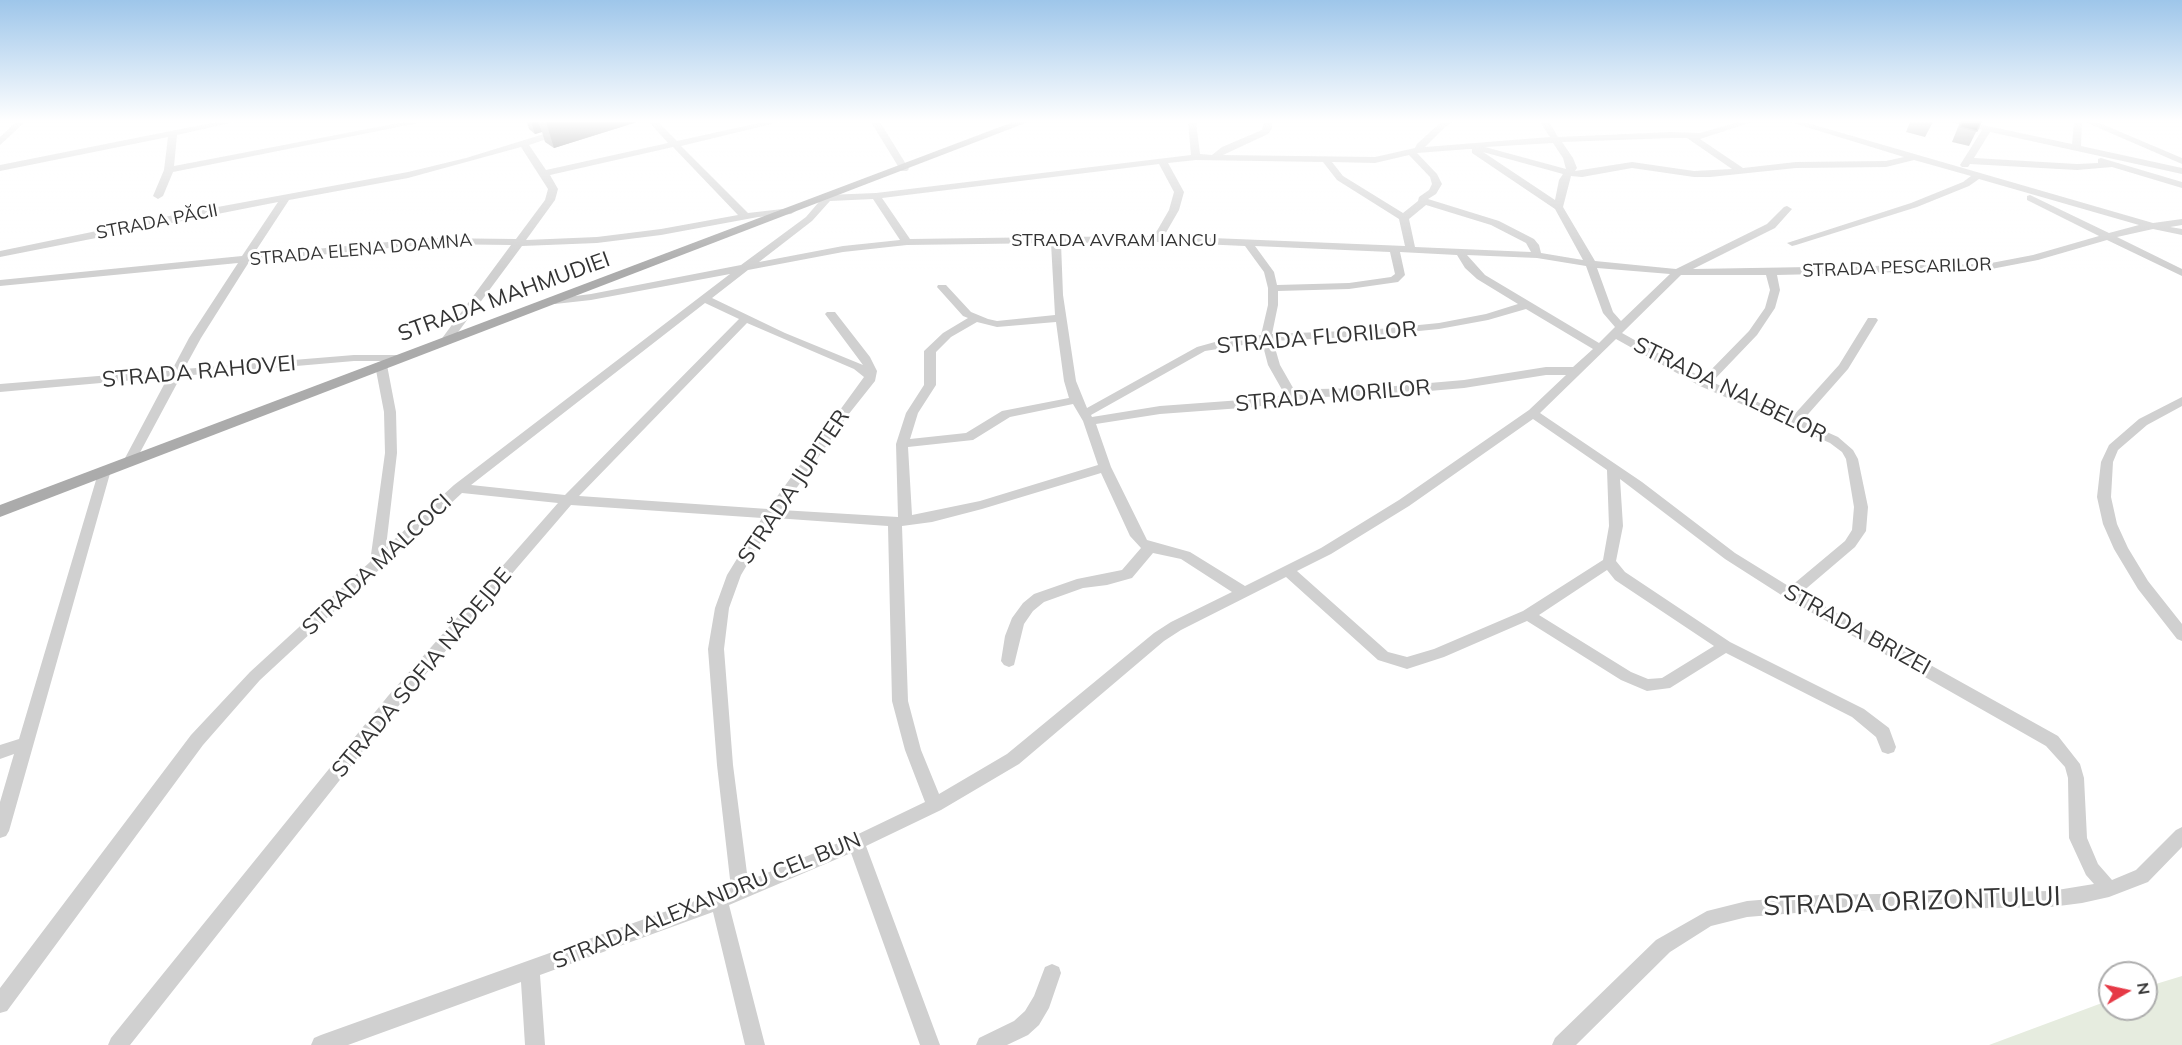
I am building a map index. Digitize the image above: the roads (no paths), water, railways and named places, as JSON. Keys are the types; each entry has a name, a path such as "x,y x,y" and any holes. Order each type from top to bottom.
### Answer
{"main road":[{"name":"STRADA MAHMUDIEI","path":"0,511 398,358 899,171"}],"street":[{"path":"158,196 169,171"},
{"name":"STRADA PĂCII","path":"0,254 423,171"},
{"path":"446,341 550,200 553,189 544,173 554,171"},
{"path":"700,171 745,216"},
{"path":"827,198 876,196 1082,171"},
{"path":"1158,239 1174,210 1179,192 1167,171"},
{"path":"1334,171 1340,178 1404,218 1410,248"},
{"path":"1404,218 1436,188 1437,181 1430,171"},
{"path":"1504,171 1558,207 1566,218 1591,264 1600,295 1618,331"},
{"path":"1561,171 1591,173 1602,171"},
{"path":"1672,171 1694,174 1741,171"},
{"path":"1959,171 2152,226 2182,232"},
{"path":"2130,171 2182,185"},
{"path":"1558,207 1564,180 1569,173"},
{"path":"1792,243 1914,205 1966,184 1977,176"},
{"path":"2011,185 2182,273"},
{"path":"876,196 907,242"},
{"path":"130,460 195,338 248,259 285,198"},
{"name":"STRADA MALCOCI","path":"0,1004 197,740 255,676 459,488 808,219 827,198"},
{"path":"1424,201 1476,216 1503,227 1530,241 1534,245 1536,255"},
{"name":"STRADA ALEXANDRU CEL BUN","path":"321,1045 719,901 856,843 935,806 1013,759 1159,637 1189,618 1288,571 1404,502 1533,413 1678,272 1771,226 1787,209"},
{"name":"STRADA ELENA DOAMNA","path":"0,283 430,242 475,240 550,243 620,237 793,210"},
{"name":"STRADA PESCARILOR","path":"1678,272 1986,267 2034,258 2108,236 2182,222"},
{"path":"1056,238 1062,338 1076,400 1088,417 1105,467 1137,536 1150,548 1185,555 1244,592"},
{"name":"STRADA AVRAM IANCU","path":"555,300 591,297 843,249 907,242 1056,238 1158,239 1410,248 1536,255 1591,264 1678,272"},
{"path":"1247,242 1269,272 1273,288 1273,305 1266,338 1274,365 1292,397"},
{"path":"1273,288 1349,286 1394,280 1400,275 1394,248"},
{"path":"1460,252 1470,267 1481,277 1601,349"},
{"path":"1704,382 1753,333 1770,308 1775,290 1771,272"},
{"path":"942,287 975,319 997,324 1061,318"},
{"path":"704,298 858,367 870,376"},
{"name":"STRADA FLORILOR","path":"1088,417 1201,349 1232,341 1430,328 1488,317 1526,305"},
{"path":"831,314 866,359 870,376"},
{"name":"STRADA SOFIA NĂDEJDE","path":"118,1045 394,700 568,500 746,318"},
{"path":"935,806 913,750 900,701 902,444 912,413 930,385 930,351 942,339 975,319"},
{"path":"1794,422 1844,367 1872,320"},
{"name":"STRADA NALBELOR","path":"1618,331 1704,382 1834,440 1847,450 1854,465 1862,521 1859,531 1850,544 1791,594"},
{"name":"STRADA RAHOVEI","path":"0,388 354,358 398,358"},
{"path":"377,563 391,453 390,412 381,365"},
{"name":"STRADA MORILOR","path":"1088,417 1234,405 1316,393 1372,392 1464,384 1546,371 1576,371"},
{"name":"STRADA JUPITER","path":"741,892 725,765 716,649 722,608 734,575 772,513 844,412 865,388 870,376"},
{"path":"902,444 969,437 1006,414 1076,400"},
{"path":"2182,401 2143,422 2114,448 2107,462 2104,497 2110,524 2121,549 2144,585 2182,635"},
{"name":"STRADA BRIZEI","path":"1533,413 1613,468 1730,556 1791,594 2036,731 2064,752 2072,764 2076,778 2078,838 2092,869 2109,889"},
{"path":"459,488 568,500 900,521 982,505 1105,467"},
{"path":"1288,571 1383,656 1407,663 1456,646 1528,615 1609,562 1616,526 1613,468"},
{"path":"0,831 105,470"},
{"path":"1009,661 1012,636 1017,622 1028,607 1039,598 1082,583 1107,580 1127,574 1150,548"},
{"path":"1609,562 1620,576 1725,646 1858,713 1883,733 1888,747"},
{"path":"1528,615 1626,676 1647,685 1665,684 1725,646"},
{"path":"0,752 26,743"},
{"name":"STRADA ORIZONTULUI","path":"1562,1045 1663,946 1707,920 1747,909 1778,906 1820,903 2051,899 2109,889 2142,876 2182,835"},
{"path":"856,843 930,1045"},
{"path":"719,901 755,1045"},
{"path":"530,970 535,1045"},
{"path":"986,1045 1021,1028 1032,1018 1042,1001 1052,973"}]}
